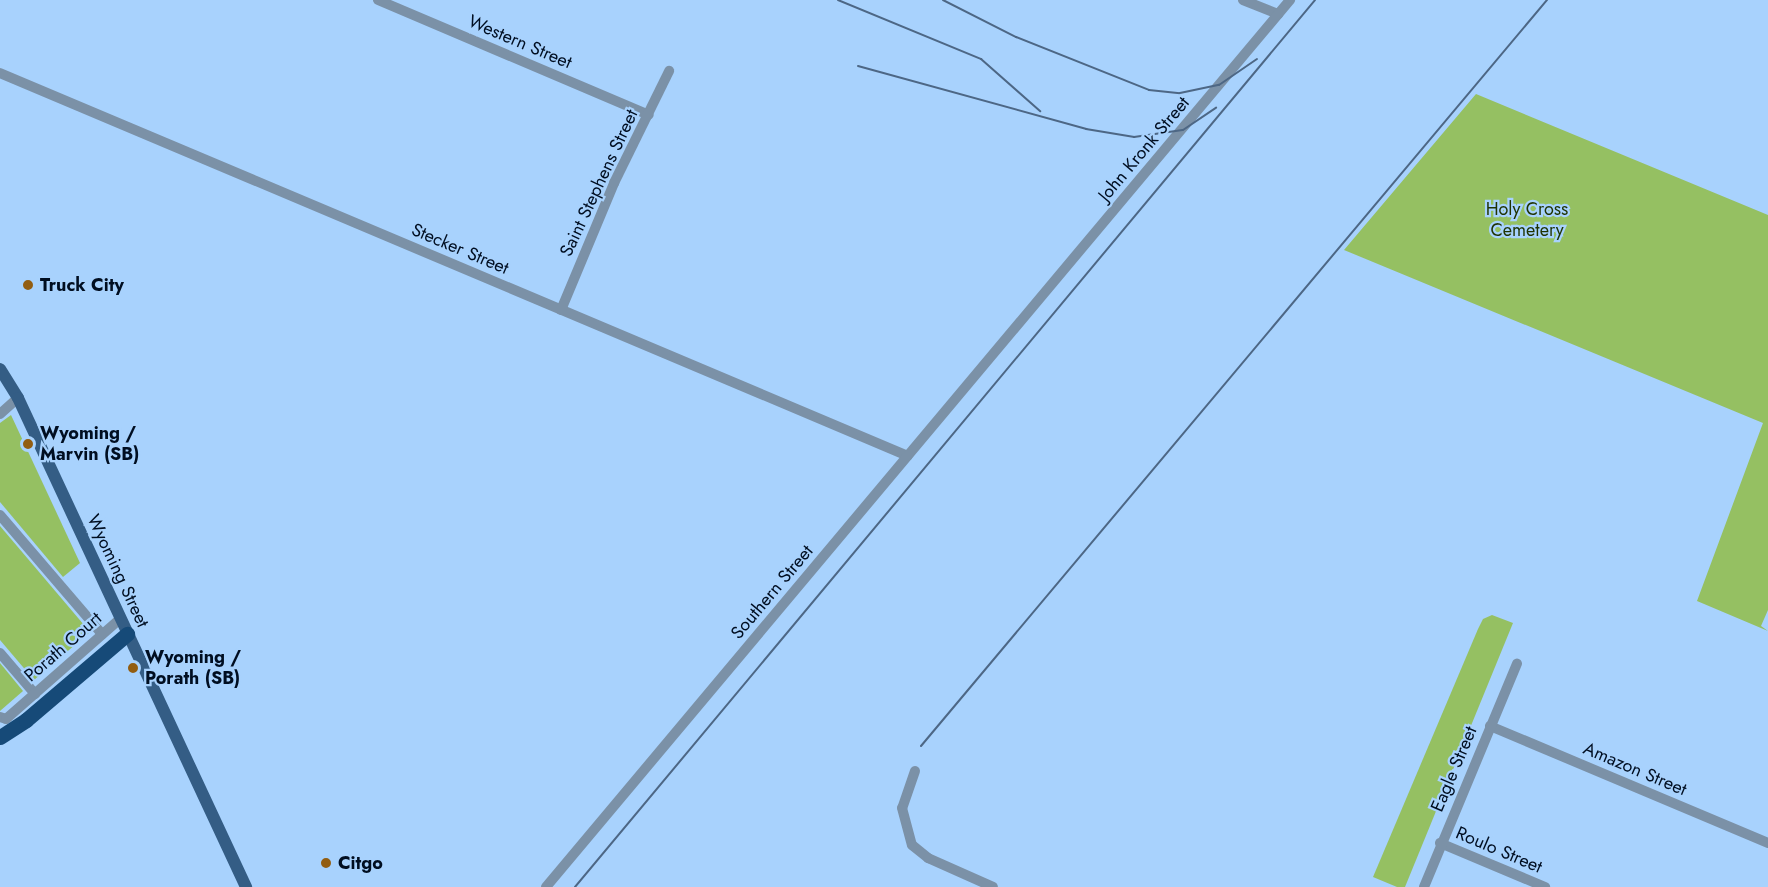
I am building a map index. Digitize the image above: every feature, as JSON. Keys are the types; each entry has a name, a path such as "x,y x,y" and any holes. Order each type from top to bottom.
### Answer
{"highway":[{"path":"0,737 26,720 127,634"}],"main road":[{"name":"Wyoming Street","path":"0,369 18,398 246,887"}],"street":[{"name":"Western Street","path":"378,0 649,115"},
{"path":"1243,0 1278,14"},
{"name":"John Kronk Street","path":"1023,319 1290,0"},
{"name":"Saint Stephens Street","path":"561,310 615,183 669,71"},
{"name":"Stecker Street","path":"0,73 908,456"},
{"name":"Southern Street","path":"546,887 1023,319"},
{"path":"0,414 18,398"},
{"path":"0,515 102,634"},
{"name":"Porath Court","path":"0,717 6,718 120,619"},
{"path":"0,653 35,694"},
{"name":"Eagle Street","path":"1424,887 1440,843 1517,664"},
{"name":"Amazon Street","path":"1490,726 1768,843"},
{"path":"915,771 902,808 912,845 928,858 993,887"},
{"name":"Roulo Street","path":"1440,843 1545,887"}],"green space":[{"name":"Holy Cross Cemetery","path":"1476,94 1768,215 1768,610 1761,626 1768,631 1697,601 1763,423 1344,250"},
{"path":"11,415 80,563 63,577 0,502 0,423"},
{"path":"0,526 90,632 34,680 0,640"},
{"path":"1492,615 1513,623 1405,887 1397,887 1373,877 1478,629 1483,619"},
{"path":"0,663 23,691 0,711"}],"railway":[{"path":"838,0 981,59 1040,111"},
{"path":"943,0 1016,37 1149,90 1180,93 1219,85 1257,59"},
{"path":"575,887 1315,0"},
{"path":"921,746 1547,0"},
{"path":"858,66 1086,129 1134,137 1183,130 1216,108"}],"place":[{"name":"Truck City","path":"28,285"},
{"name":"Wyoming / Marvin (SB)","path":"28,444"},
{"name":"Wyoming / Porath (SB)","path":"133,668"},
{"name":"Citgo","path":"326,863"}]}
